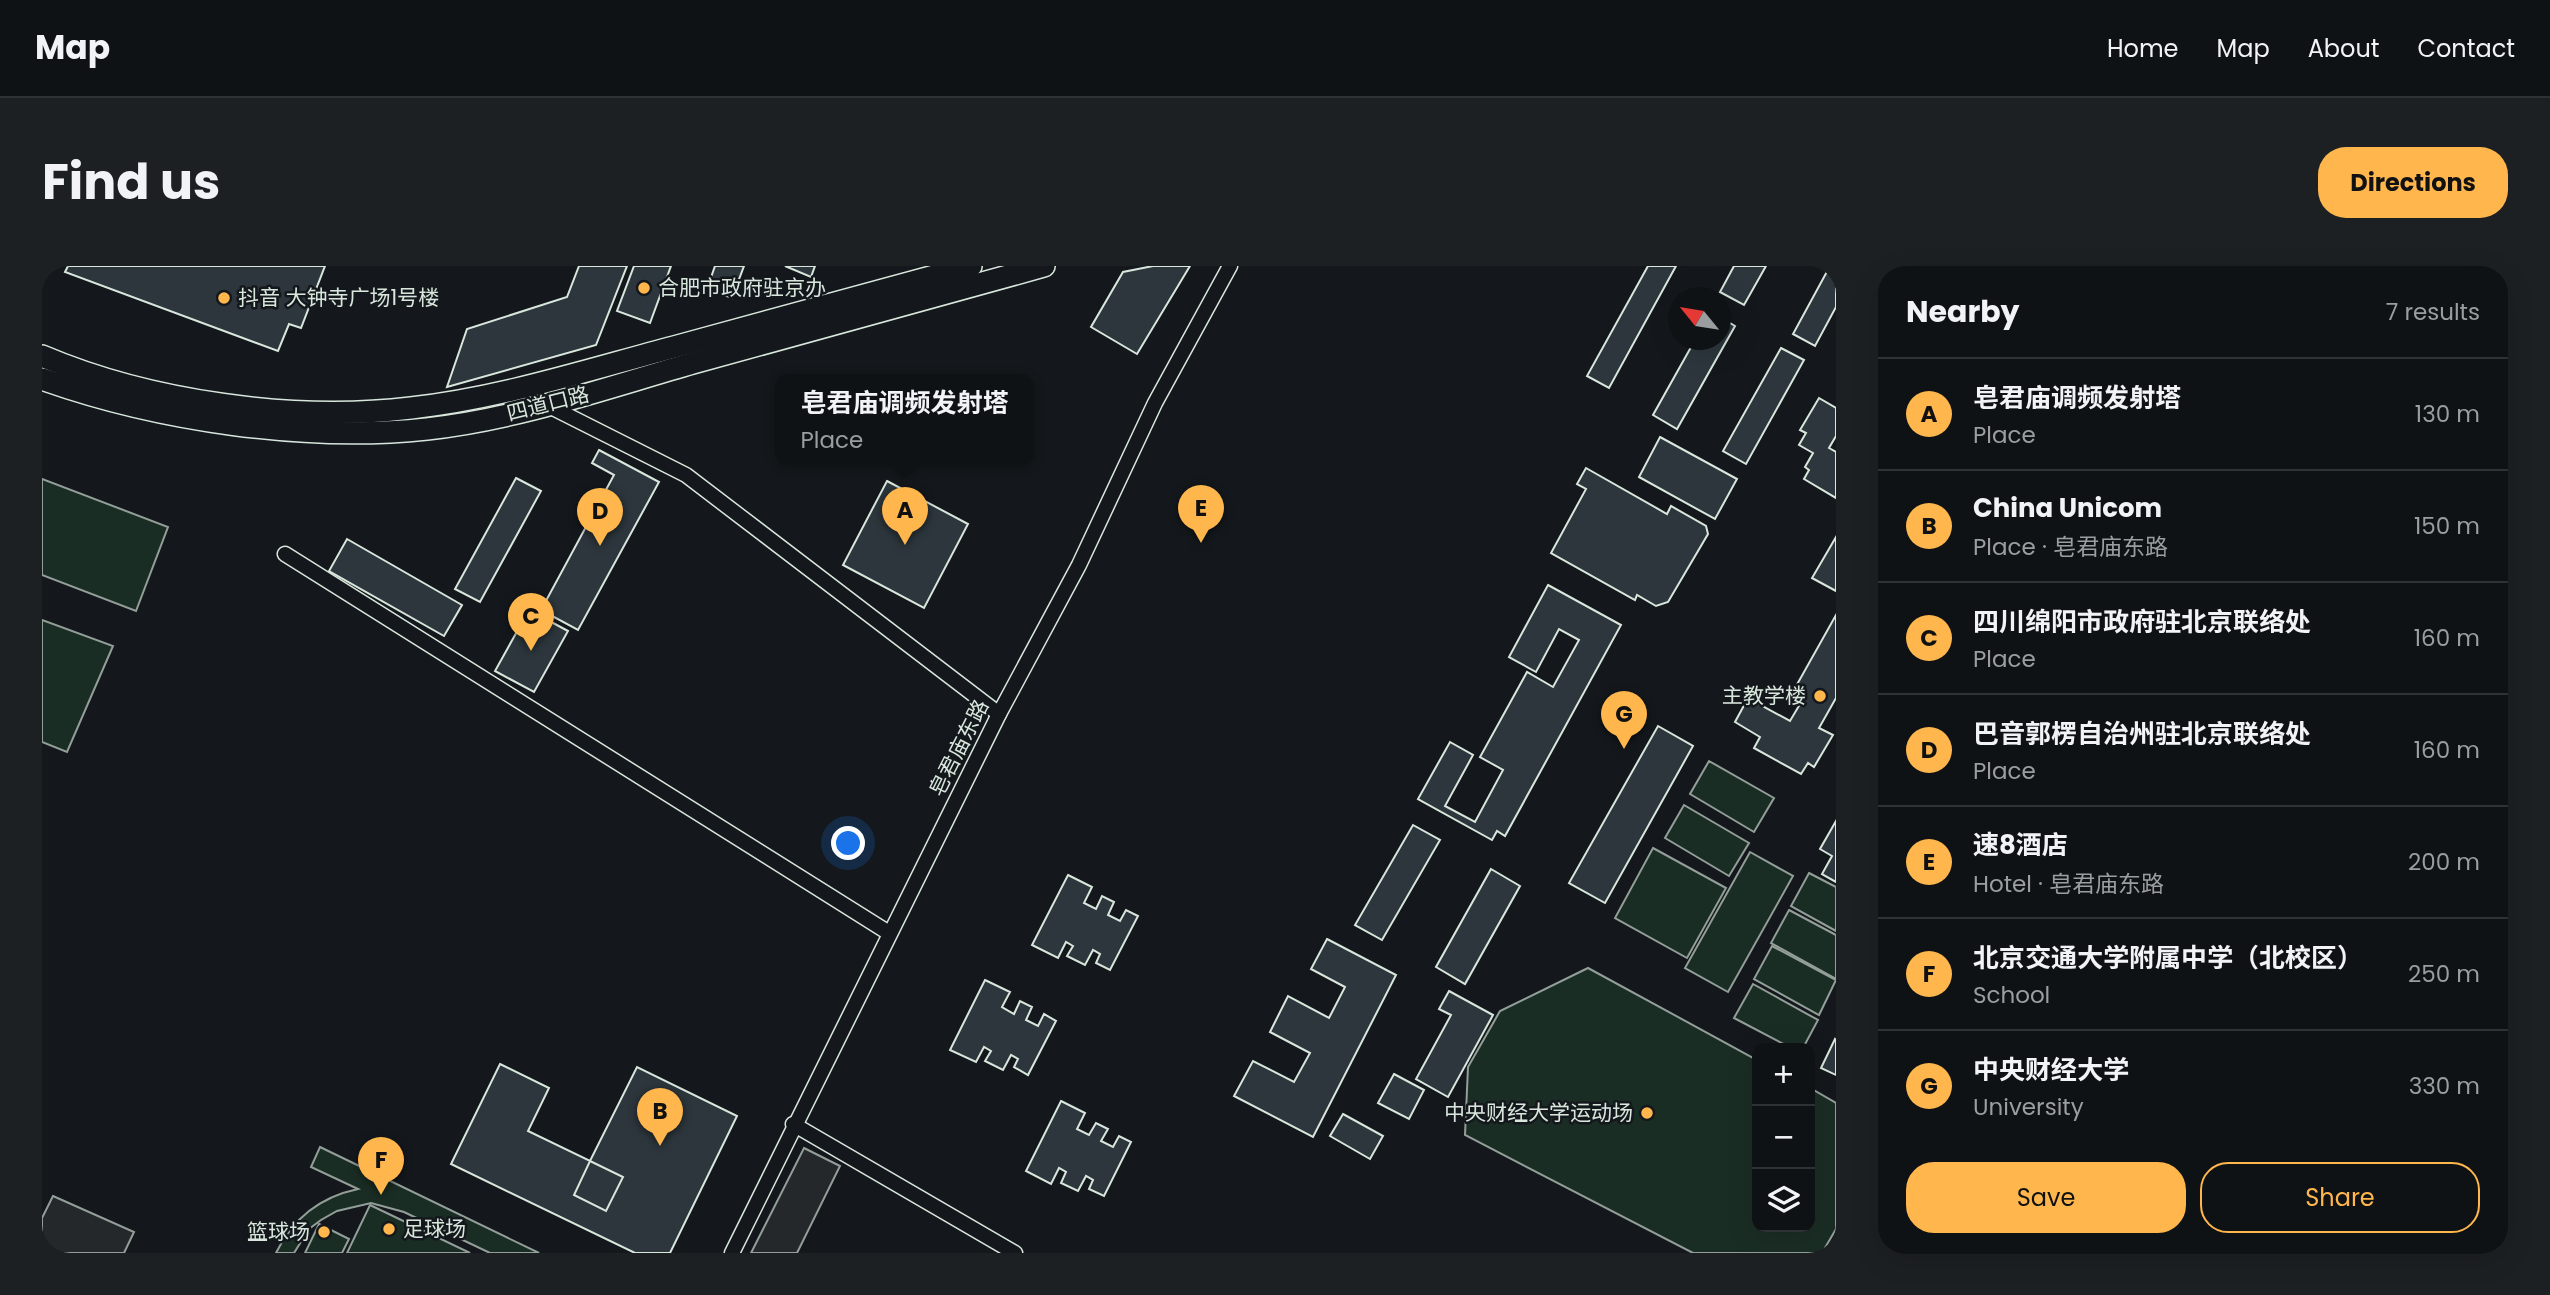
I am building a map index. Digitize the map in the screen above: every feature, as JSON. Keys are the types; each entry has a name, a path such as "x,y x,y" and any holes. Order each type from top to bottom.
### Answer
{"street":[{"name":"四道口路","path":"42,356 147,390 221,403 340,411 411,408 534,386 971,266"},
{"name":"皂君庙东路","path":"732,1253 793,1124 999,714 1079,565 1155,403 1230,266"},
{"name":"四道口路","path":"42,379 95,397 168,414 326,432 425,429 547,405 1028,268"},
{"path":"547,405 686,475 999,714"},
{"path":"285,554 889,933"},
{"path":"793,1124 1015,1253"}],"green space":[{"path":"42,479 168,527 136,611 42,575"},
{"path":"42,620 113,646 67,752 42,742"},
{"path":"1709,761 1774,798 1754,832 1690,794"},
{"path":"1684,805 1749,843 1729,876 1665,838"},
{"path":"1653,848 1726,888 1687,958 1615,918"},
{"path":"1750,852 1793,876 1728,992 1685,968"},
{"path":"1809,873 1836,887 1836,931 1791,906"},
{"path":"1789,910 1836,935 1836,979 1771,943"},
{"path":"1772,946 1836,980 1819,1015 1754,979"},
{"path":"1588,968 1752,1057 1752,1232 1815,1232 1815,1091 1836,1103 1836,1229 1822,1253 1693,1253 1465,1135 1468,1067 1500,1011"},
{"path":"1753,984 1818,1020 1806,1043 1782,1043 1734,1018"},
{"path":"320,1147 539,1253 490,1253 404,1212 371,1203 337,1211 309,1229 294,1253 276,1253 291,1229 309,1211 332,1197 358,1189 311,1167"},
{"name":"足球场","path":"370,1205 470,1253 347,1253"},
{"name":"篮球场","path":"319,1224 349,1239 342,1253 305,1253"}],"shaded area":[{"path":"804,1148 840,1166 797,1253 751,1253"},
{"path":"53,1196 134,1232 124,1253 42,1253 42,1218"}],"building":[{"name":"抖音 大钟寺广场1号楼","path":"68,266 325,266 301,328 289,324 278,351 65,272"},
{"path":"579,266 627,266 596,345 447,387 467,329 567,297"},
{"name":"合肥市政府驻京办","path":"634,266 671,266 650,323 617,311"},
{"path":"715,266 744,266 732,298 707,289"},
{"path":"785,266 815,266 811,277"},
{"path":"1153,266 1190,266 1137,354 1091,327 1123,272"},
{"path":"1648,266 1676,266 1609,388 1587,376"},
{"path":"1734,266 1766,266 1744,305 1731,298 1731,287 1723,287"},
{"path":"1830,266 1836,266 1836,307 1815,346 1793,334"},
{"path":"1781,348 1804,360 1746,464 1723,451"},
{"path":"1689,350 1721,350 1677,429 1653,415"},
{"path":"1819,398 1836,408 1836,436 1829,448 1836,452 1836,498 1804,479 1809,470 1805,467 1813,453 1799,445 1806,433 1800,430"},
{"path":"1660,437 1737,479 1715,519 1639,477"},
{"path":"599,450 659,482 578,630 541,610 614,475 592,463"},
{"path":"1586,468 1667,514 1671,506 1706,526 1708,534 1668,602 1656,606 1637,595 1635,600 1551,553 1586,489 1577,484"},
{"path":"516,478 541,491 480,602 455,589"},
{"path":"887,481 968,524 924,608 843,565"},
{"path":"1836,537 1836,591 1812,578"},
{"path":"347,539 462,605 444,636 329,571"},
{"path":"1548,585 1621,625 1505,836 1497,831 1492,840 1418,799 1450,742 1473,755 1445,806 1475,822 1503,770 1480,757 1527,672 1553,687 1579,640 1559,629 1536,672 1509,657"},
{"path":"529,610 568,631 534,692 495,671"},
{"name":"主教学楼","path":"1836,615 1836,698 1819,728 1833,735 1814,767 1808,763 1801,774 1754,748 1760,737 1735,722 1748,698 1790,721 1806,694 1795,688"},
{"path":"1658,726 1693,746 1605,903 1569,883"},
{"path":"1836,821 1836,882 1822,874 1832,856 1820,849"},
{"path":"1413,825 1440,840 1382,940 1355,925"},
{"path":"1491,869 1520,886 1465,984 1436,967"},
{"path":"1068,875 1092,887 1084,903 1096,909 1102,896 1114,902 1108,915 1120,921 1126,910 1138,916 1110,970 1096,963 1100,954 1093,950 1085,965 1067,956 1073,946 1066,942 1058,958 1032,945"},
{"path":"1327,939 1396,975 1313,1137 1234,1096 1253,1061 1294,1082 1310,1053 1270,1032 1288,996 1329,1018 1345,987 1311,969"},
{"path":"985,980 1010,992 1002,1007 1014,1014 1020,1001 1032,1007 1026,1020 1038,1026 1044,1014 1056,1021 1028,1075 1014,1067 1018,1059 1011,1055 1003,1070 985,1061 991,1051 984,1047 976,1062 950,1050"},
{"path":"1449,991 1493,1015 1448,1097 1416,1079 1451,1015 1439,1009"},
{"path":"1836,1040 1836,1075 1821,1068"},
{"path":"500,1064 549,1088 528,1131 590,1161 637,1067 737,1116 670,1253 635,1253 451,1164"},
{"path":"1394,1074 1424,1090 1409,1119 1378,1103"},
{"path":"1061,1101 1085,1113 1077,1129 1089,1135 1096,1123 1108,1129 1101,1141 1113,1147 1119,1136 1131,1142 1104,1196 1089,1189 1093,1180 1086,1176 1078,1191 1061,1183 1066,1172 1059,1168 1051,1184 1026,1171"},
{"path":"1343,1114 1383,1136 1370,1159 1330,1136"},
{"path":"590,1161 623,1177 606,1211 574,1195"}],"place":[{"name":"合肥市政府驻京办","path":"644,288"},
{"name":"抖音 大钟寺广场1号楼","path":"224,298"},
{"name":"速8酒店","path":"1201,543"},
{"name":"皂君庙调频发射塔","path":"905,545"},
{"name":"巴音郭楞自治州驻北京联络处","path":"600,546"},
{"name":"四川绵阳市政府驻北京联络处","path":"531,651"},
{"name":"主教学楼","path":"1820,696"},
{"name":"中央财经大学","path":"1624,749"},
{"name":"中央财经大学运动场","path":"1647,1113"},
{"name":"China Unicom","path":"660,1146"},
{"name":"北京交通大学附属中学（北校区）","path":"381,1195"},
{"name":"足球场","path":"389,1229"},
{"name":"篮球场","path":"324,1232"}]}
